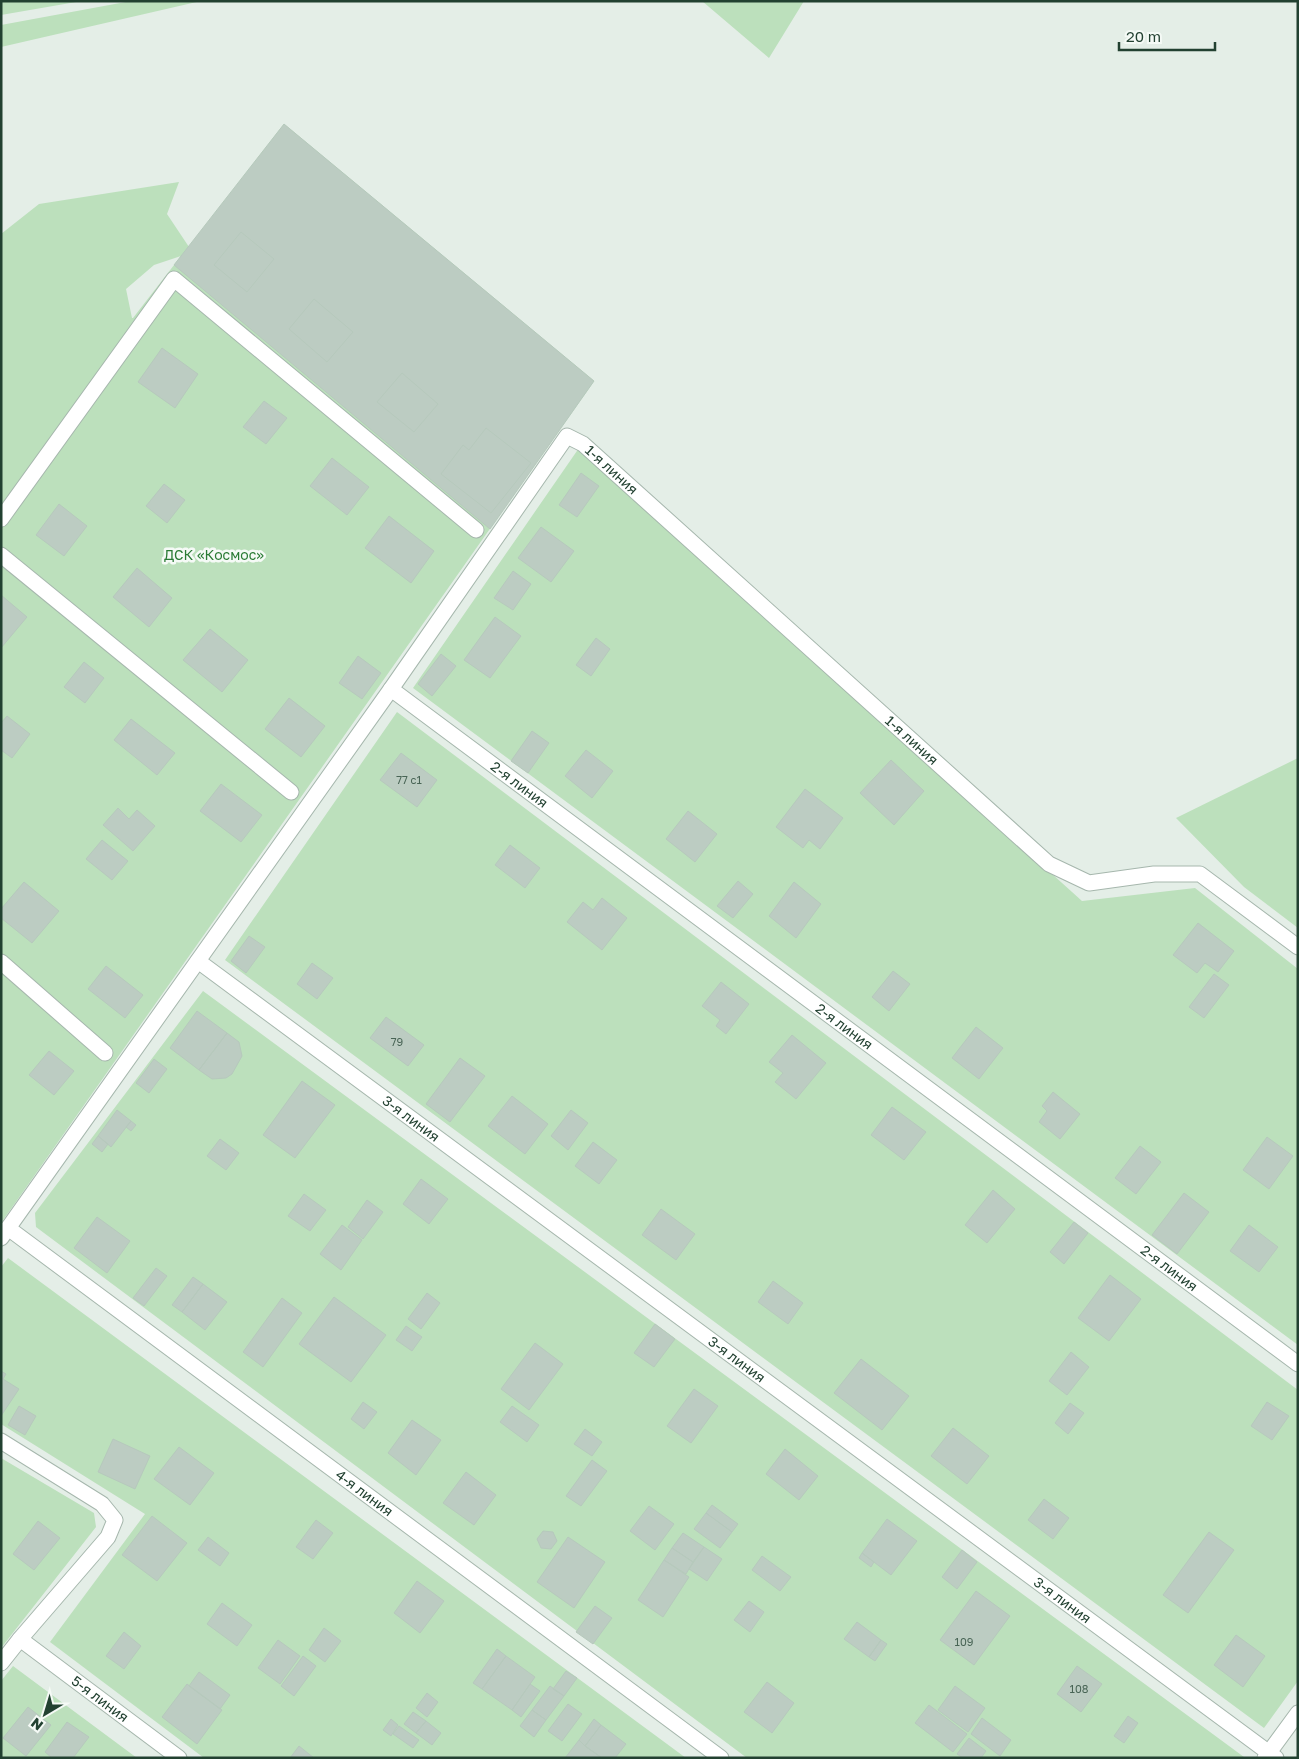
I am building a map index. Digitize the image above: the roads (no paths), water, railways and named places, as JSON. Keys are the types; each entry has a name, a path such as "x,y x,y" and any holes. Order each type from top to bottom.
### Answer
{"lane":[{"path":"1,519 174,279 476,530"},
{"name":"1-я линия","path":"391,689 567,436 590,450 1049,864 1089,883 1154,874 1200,874 1298,947"},
{"path":"1,555 291,792"},
{"path":"4,1233 391,689"},
{"name":"2-я линия","path":"391,689 1298,1364"},
{"name":"3-я линия","path":"198,961 1270,1756"},
{"path":"1,962 105,1053"},
{"name":"4-я линия","path":"4,1233 721,1758"},
{"path":"1,1441 102,1504 115,1520 108,1537 20,1638 1,1663"},
{"name":"5-я линия","path":"20,1638 179,1758"},
{"path":"1270,1756 1298,1713"}],"park label":[{"name":"ДСК «Космос»","path":"214,555"}]}
